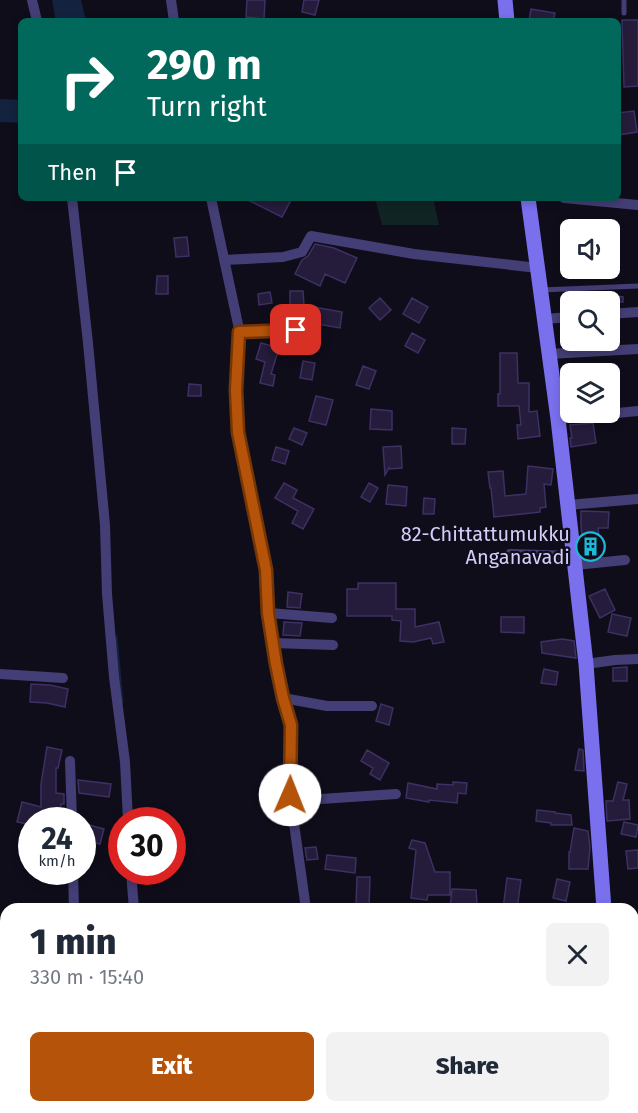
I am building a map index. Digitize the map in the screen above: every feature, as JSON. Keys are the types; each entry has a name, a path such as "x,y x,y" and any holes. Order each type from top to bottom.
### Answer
{"main road":[{"path":"505,0 507,18"},
{"path":"528,201 558,419 586,664 604,903"}],"street":[{"path":"32,0 36,18"},
{"path":"171,0 174,18"},
{"path":"72,201 105,525 107,594 114,677 125,762 127,807"},
{"path":"212,201 239,332 236,390 238,432 266,570 268,613 273,644 283,698 291,725 291,801 305,903"},
{"path":"596,201 638,205"},
{"path":"224,260 283,257 302,252 311,236 414,254 538,268"},
{"path":"620,313 638,312"},
{"path":"544,319 560,318"},
{"path":"239,332 296,330"},
{"path":"549,354 638,349"},
{"path":"558,419 638,411"},
{"path":"568,506 638,499"},
{"path":"510,554 574,561 625,560"},
{"path":"268,613 332,618"},
{"path":"273,644 333,645"},
{"path":"586,664 638,659"},
{"path":"0,674 63,678"},
{"path":"283,698 327,706 372,706"},
{"path":"70,761 72,807"},
{"path":"291,801 396,794"},
{"path":"74,885 75,903"},
{"path":"132,885 134,903"}],"lane":[{"path":"624,0 624,13"},
{"path":"541,290 638,286"}],"green space":[{"path":"376,201 434,201 439,225 382,225"}],"water":[{"path":"52,0 81,0 85,18 55,18"},
{"path":"0,99 18,100 18,123 0,122"}],"building":[{"path":"247,0 265,0 264,18 246,17"},
{"path":"304,0 319,0 315,15 302,12"},
{"path":"531,9 555,13 554,18 530,18"},
{"path":"622,20 638,20 638,86 624,87"},
{"path":"634,111 637,132 621,135 621,113"},
{"path":"250,201 290,201 282,217"},
{"path":"187,237 189,256 176,257 174,238"},
{"path":"315,244 334,248 357,258 345,283 325,274 320,286 295,274 302,260 308,256"},
{"path":"157,276 168,276 168,294 156,294"},
{"path":"290,291 303,291 304,306 290,306"},
{"path":"270,292 272,303 259,305 258,294"},
{"path":"380,298 391,310 380,320 369,308"},
{"path":"412,298 428,307 419,323 403,314"},
{"path":"314,307 342,312 340,328 311,323"},
{"path":"412,333 425,340 418,353 405,346"},
{"path":"261,343 279,348 271,374 275,375 273,386 260,383 265,362 256,359"},
{"path":"500,353 517,353 518,383 529,383 529,412 537,411 540,436 518,439 517,425 521,425 519,406 498,406"},
{"path":"303,361 315,363 312,380 300,378"},
{"path":"363,366 376,371 369,389 356,385"},
{"path":"189,384 201,385 201,396 188,396"},
{"path":"316,396 333,400 326,425 309,421"},
{"path":"371,409 392,411 392,430 370,429"},
{"path":"593,423 596,443 571,447 570,425"},
{"path":"294,428 307,433 302,445 289,439"},
{"path":"452,428 466,429 465,444 452,444"},
{"path":"401,446 402,468 389,468 385,475 383,447"},
{"path":"276,447 289,451 285,464 272,460"},
{"path":"528,466 553,469 551,485 544,484 546,507 540,508 540,512 494,517 488,472 503,471 505,496 526,494"},
{"path":"284,483 297,490 293,498 314,509 303,529 292,523 298,511 275,498"},
{"path":"369,483 378,488 370,502 361,497"},
{"path":"388,485 407,487 406,506 386,504"},
{"path":"424,498 435,499 434,514 423,514"},
{"path":"581,511 609,512 608,528 598,528 601,555 584,556"},
{"path":"358,583 396,583 396,609 415,609 415,627 439,622 444,642 433,644 431,638 413,642 400,641 401,621 392,620 392,616 347,616 347,589 358,589"},
{"path":"605,589 615,610 600,618 589,596"},
{"path":"288,592 302,594 300,608 287,607"},
{"path":"612,614 631,618 627,636 608,632"},
{"path":"501,617 524,617 524,633 501,632"},
{"path":"284,622 302,623 300,636 283,635"},
{"path":"562,639 574,641 576,658 542,653 541,642"},
{"path":"627,667 627,681 613,681 613,668"},
{"path":"544,669 558,672 556,685 541,683"},
{"path":"31,684 68,689 65,707 30,702"},
{"path":"381,704 393,708 389,725 376,721"},
{"path":"47,747 62,750 58,768 56,768 56,793 64,794 64,804 61,804 60,807 41,807 41,784"},
{"path":"579,749 583,750 584,771 575,770"},
{"path":"367,750 389,763 380,780 370,774 373,768 361,761"},
{"path":"78,780 111,784 109,797 79,793"},
{"path":"453,782 467,783 466,794 458,793 457,803 406,798 408,783 437,789 437,784 453,785"},
{"path":"618,782 627,784 623,800 629,800 630,819 607,821 606,801 613,801"},
{"path":"22,802 41,807 21,807"},
{"path":"537,810 571,815 572,825 551,825 551,823 536,821"},
{"path":"624,822 638,825 636,837 621,834"},
{"path":"96,827 104,829 100,844 96,843"},
{"path":"574,828 588,831 590,847 588,869 569,869 569,852"},
{"path":"412,840 425,843 435,872 450,872 450,895 428,895 427,900 411,898 416,850 409,848"},
{"path":"316,847 318,859 307,860 305,848"},
{"path":"638,850 638,868 628,869 626,851"},
{"path":"327,855 356,858 355,873 325,869"},
{"path":"357,877 370,877 369,903 356,903"},
{"path":"507,878 521,880 518,903 504,903"},
{"path":"557,879 570,882 566,901 553,898"},
{"path":"452,889 476,890 477,903 451,903"}],"waterway":[{"path":"116,637 122,702"}],"place":[{"name":"82-Chittattumukku Anganavadi","path":"591,546"}],"route":[{"path":"290,795 291,725 276,664 268,613 266,570 238,432 236,390 239,332 296,330"}]}
